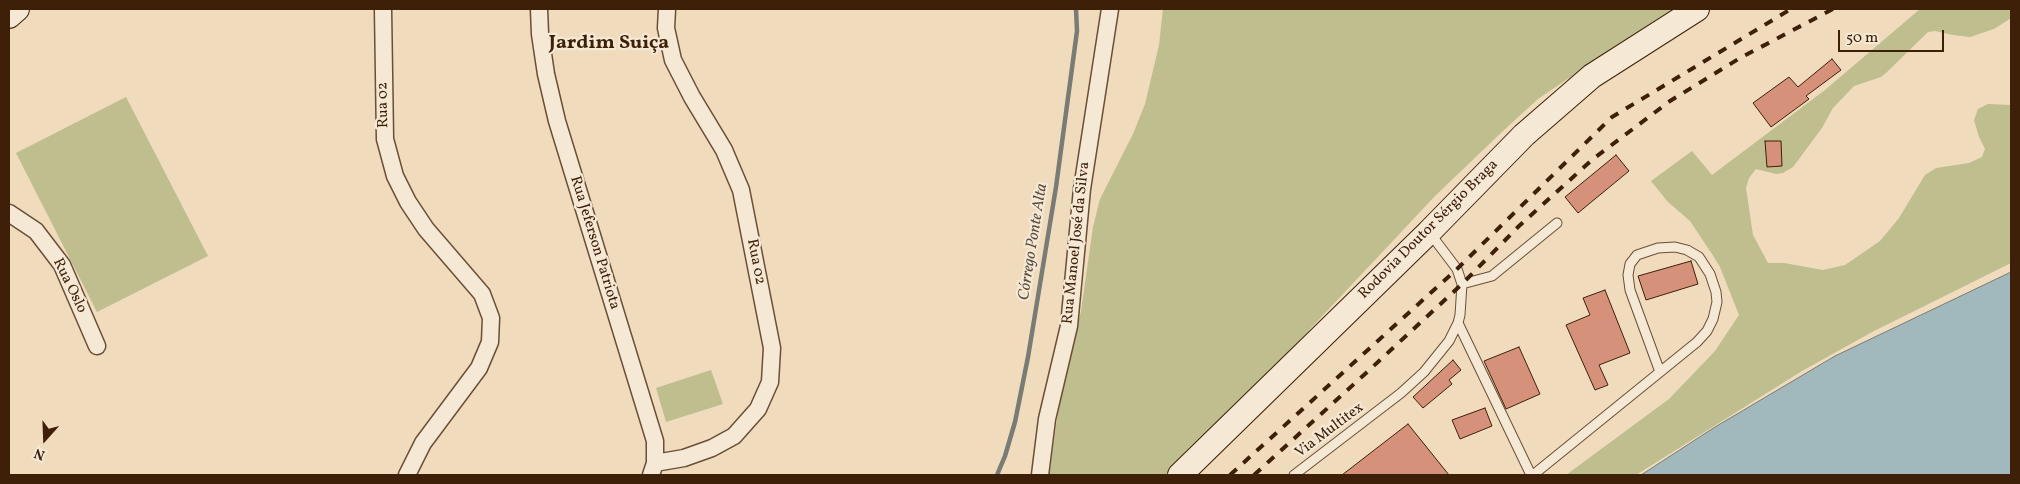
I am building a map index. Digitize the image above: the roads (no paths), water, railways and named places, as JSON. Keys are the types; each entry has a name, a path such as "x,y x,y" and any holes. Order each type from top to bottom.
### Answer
{"main road":[{"path":"9,16 17,9"},
{"name":"Rodovia Doutor Sérgio Braga","path":"1180,475 1429,232 1524,135 1592,76 1696,9"}],"street":[{"name":"Rua 02","path":"383,9 385,139 395,176 408,202 426,229 482,294 490,318 490,342 479,368 423,443 409,474"},
{"name":"Rua Jeferson Patriota","path":"539,9 540,34 546,74 557,120 655,441 653,469"},
{"name":"Rua 02","path":"653,469 703,452 734,436 758,409 770,382 772,348 741,190 724,150 692,97 673,60 666,28 666,9"},
{"name":"Rua Manoel José da Silva","path":"1040,475 1047,419 1069,326 1082,189 1110,9"},
{"name":"Rua Oslo","path":"9,213 36,231 62,265 97,346"}],"lane":[{"path":"1462,284 1492,276 1557,223"},
{"path":"1429,232 1457,268 1462,284 1458,324 1532,475 1660,372 1703,337 1713,319 1716,302 1714,283 1705,263 1694,253 1674,247 1658,248 1637,255 1630,264 1628,275 1630,290 1660,372"},
{"name":"Via Multitex","path":"1294,475 1383,408 1430,365 1449,342 1458,324"}],"water":[{"path":"2011,272 2011,475 1641,475 1715,427 1835,356"}],"waterway":[{"name":"Córrego Ponte Alta","path":"997,475 1015,422 1028,357 1056,187 1077,31 1076,9"}],"railway":[{"path":"1230,475 1457,269 1612,117 1791,9"},
{"path":"1254,475 1462,284 1519,226 1593,159 1670,101 1740,58 1833,9"}],"district":[{"name":"Jardim Suiça","path":"609,44"}]}
